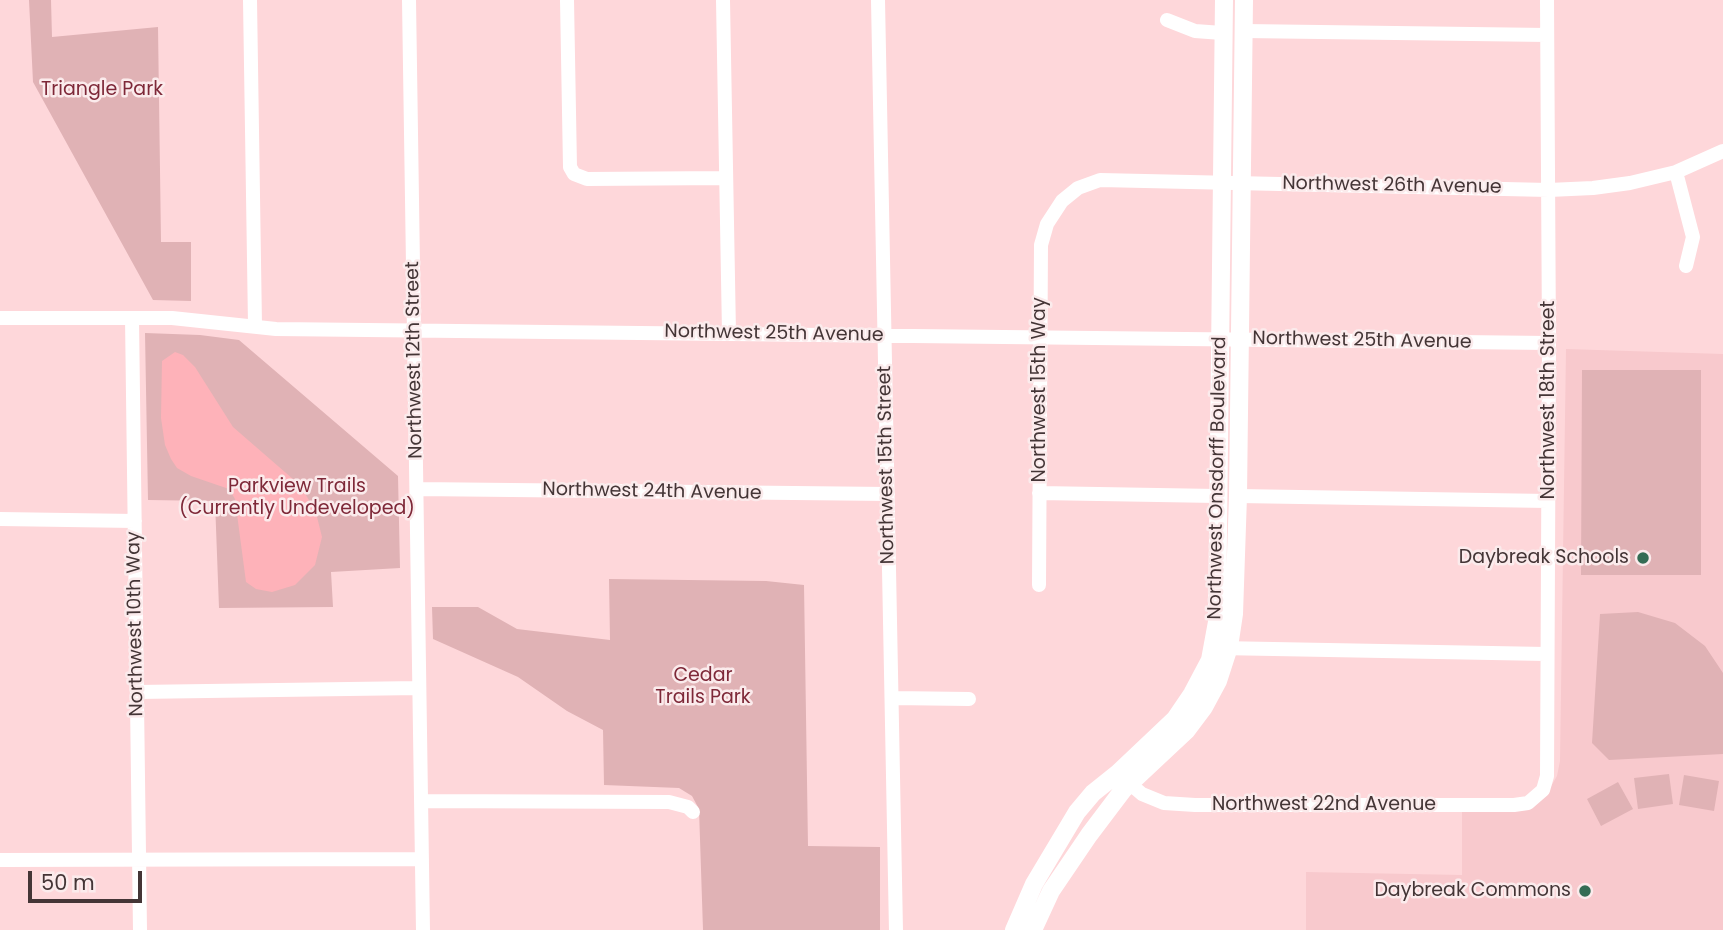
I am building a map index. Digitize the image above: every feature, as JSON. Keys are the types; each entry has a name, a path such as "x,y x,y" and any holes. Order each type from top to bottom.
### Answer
{"street":[{"path":"250,0 255,325"},
{"name":"Northwest 12th Street","path":"409,0 423,930"},
{"path":"567,0 570,167 575,174 587,179 726,178"},
{"path":"723,0 729,333"},
{"name":"Northwest 15th Street","path":"878,0 896,930"},
{"name":"Northwest Onsdorff Boulevard","path":"1220,648 1217,622 1217,496 1223,0"},
{"name":"Northwest Onsdorff Boulevard","path":"1033,930 1051,891 1124,779 1175,719 1205,673 1220,648 1234,614 1244,0"},
{"name":"Northwest 18th Street","path":"1538,796 1547,776 1547,0"},
{"path":"1167,20 1195,31 1222,33"},
{"path":"1244,31 1547,35"},
{"name":"Northwest 26th Avenue","path":"1062,201 1077,188 1100,180 1549,190 1630,183 1676,172 1723,151"},
{"path":"1676,172 1693,237 1686,266"},
{"name":"Northwest 15th Way","path":"1039,585 1041,245 1047,223 1062,201"},
{"name":"Northwest 25th Avenue","path":"0,318 172,318 276,329 1549,343"},
{"name":"Northwest 10th Way","path":"132,318 140,930"},
{"name":"Northwest 24th Avenue","path":"417,489 888,494"},
{"path":"1039,493 1217,496"},
{"path":"1238,496 1548,501"},
{"path":"0,519 135,521"},
{"path":"1220,648 1546,654"},
{"path":"137,692 419,688"},
{"path":"892,698 970,699"},
{"name":"Northwest Onsdorff Boulevard","path":"1014,930 1034,884 1077,812 1093,793 1124,779"},
{"name":"Northwest 22nd Avenue","path":"1124,779 1142,794 1164,803 1195,805 1514,805 1528,803 1538,796"},
{"path":"421,801 669,802 688,807 693,812"},
{"path":"0,860 422,859"}],"shaded area":[{"name":"Daybreak Schools","path":"1566,349 1723,354 1723,930 1306,930 1306,872 1462,875 1462,806 1546,795 1557,776 1560,761"},
{"path":"175,352 183,355 195,367 233,427 301,486 316,513 322,537 315,565 295,585 272,592 256,589 246,582 235,499 229,489 191,476 177,468 171,459 165,445 161,418 162,361"}],"green space":[{"name":"Triangle Park","path":"29,0 51,0 52,37 158,27 161,242 191,242 191,301 153,300 33,82"},
{"name":"Parkview Trails (Currently Undeveloped)","path":"145,333 239,340 398,476 400,568 331,572 333,607 219,608 215,501 148,500"},
{"path":"1582,370 1701,370 1701,575 1581,575"},
{"name":"Cedar Trails Park","path":"609,579 766,581 804,585 808,846 880,847 880,930 703,930 699,809 692,796 679,788 604,785 603,730 567,711 518,677 433,639 432,607 478,607 517,629 610,640"},
{"path":"1638,612 1675,623 1705,646 1723,673 1723,754 1609,760 1592,743 1600,614"},
{"path":"1669,774 1673,804 1638,809 1634,778"},
{"path":"1684,775 1719,781 1714,811 1679,805"},
{"path":"1618,782 1633,809 1601,826 1587,799"}],"place":[{"name":"Daybreak Schools","path":"1643,558"},
{"name":"Daybreak Commons","path":"1585,891"}]}
